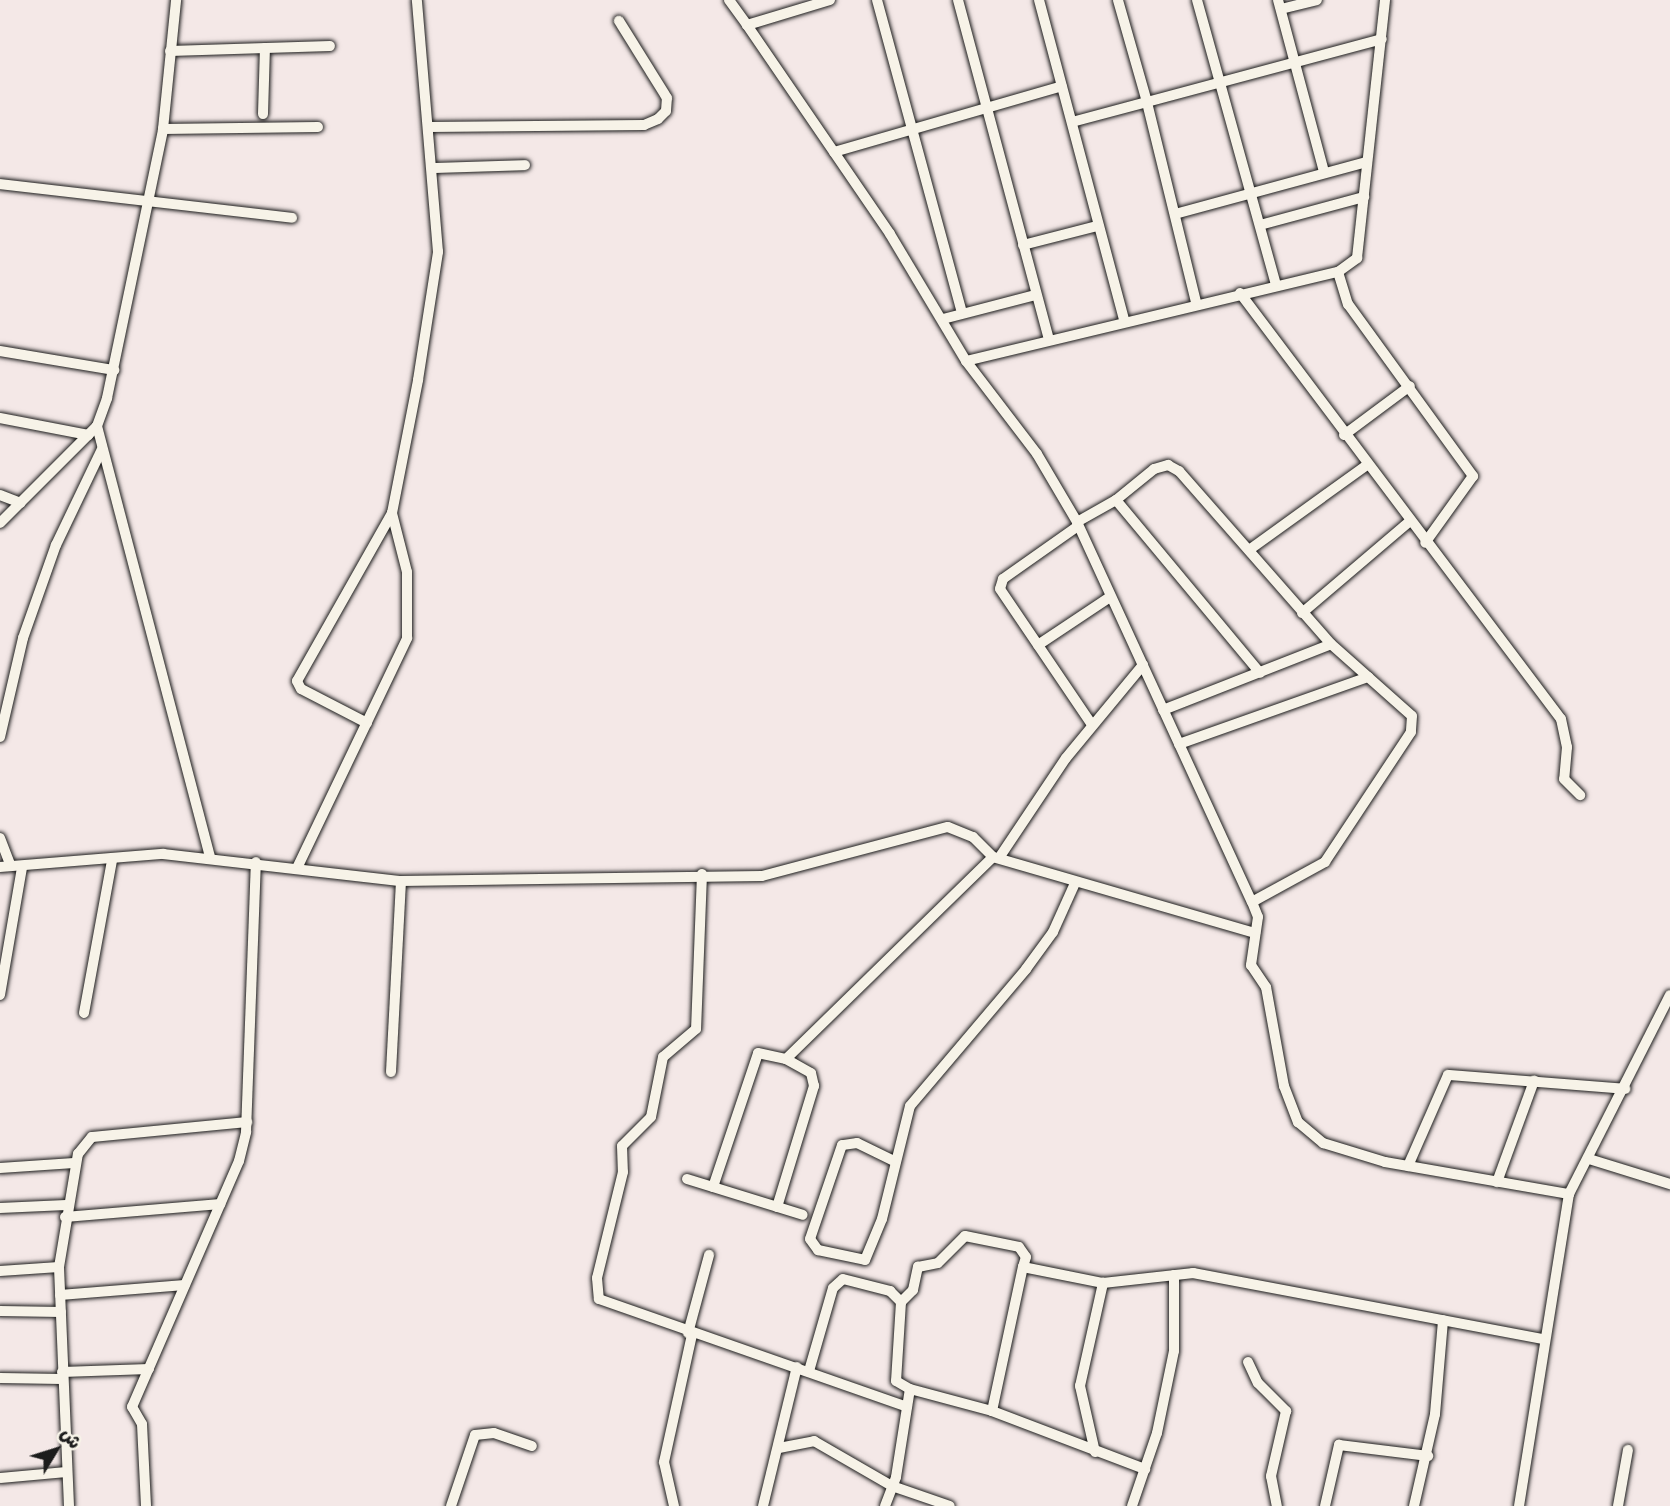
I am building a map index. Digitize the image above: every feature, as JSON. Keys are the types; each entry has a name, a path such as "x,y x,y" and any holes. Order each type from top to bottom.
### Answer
{"street":[{"path":"0,523 97,426 114,370 163,129 176,0"},
{"path":"367,723 301,689 297,681 392,513 438,260 417,0"},
{"path":"729,0 834,152 943,319 966,361 1037,454 1078,524 1258,918 1251,965 1266,987 1284,1086 1297,1122 1323,1143 1408,1166 1569,1194"},
{"path":"747,25 830,0"},
{"path":"877,0 962,313"},
{"path":"958,0 1049,340"},
{"path":"1040,0 1097,226 1124,320"},
{"path":"1118,0 1147,102 1196,302"},
{"path":"1197,0 1276,284"},
{"path":"1317,0 1280,5 1324,172"},
{"path":"966,361 1196,302 1338,272 1357,258 1385,0"},
{"path":"429,127 644,125 658,119 668,104 667,98 619,22"},
{"path":"1072,122 1382,39"},
{"path":"170,51 330,46"},
{"path":"263,114 265,48"},
{"path":"834,152 1062,86"},
{"path":"163,129 318,127"},
{"path":"1175,214 1250,191 1366,162"},
{"path":"432,168 525,165"},
{"path":"0,184 292,218"},
{"path":"1260,225 1364,197"},
{"path":"1023,245 1097,226"},
{"path":"1338,272 1348,304 1473,476 1425,543"},
{"path":"1240,293 1409,522 1561,719 1567,747 1564,779 1580,795"},
{"path":"943,319 1035,295"},
{"path":"0,351 114,370"},
{"path":"1344,435 1410,386"},
{"path":"0,418 88,435"},
{"path":"97,426 210,858"},
{"path":"0,737 23,638 55,545 103,448"},
{"path":"1092,725 1000,583 1078,524 1116,500 1154,469 1168,465 1249,550 1331,644 1412,716 1410,732 1325,862 1252,902"},
{"path":"1249,550 1367,465"},
{"path":"0,495 21,503"},
{"path":"1116,500 1260,673"},
{"path":"298,866 407,638 407,572 392,513"},
{"path":"1302,613 1409,522"},
{"path":"1038,645 1110,597"},
{"path":"1163,710 1331,644"},
{"path":"786,1059 996,857 1092,725 1143,665"},
{"path":"1179,744 1368,677"},
{"path":"11,867 163,854 298,866 401,881 515,883 702,874 762,876 948,827 973,837 996,857 1074,883 1255,933"},
{"path":"0,838 11,867 0,995"},
{"path":"84,1013 111,860"},
{"path":"146,1506 142,1424 132,1407 220,1204 247,1122 256,862"},
{"path":"702,874 696,1029 663,1057 651,1117 622,1146 623,1172 603,1238 596,1292 604,1303 690,1334 809,1371 907,1407"},
{"path":"391,1072 401,881"},
{"path":"894,1161 857,1143 842,1145 810,1239 818,1250 866,1260 910,1106 1026,969 1053,932 1074,883"},
{"path":"1519,1506 1528,1474 1542,1339 1569,1194 1669,1003"},
{"path":"713,1187 752,1062 762,1051 786,1059 811,1073 814,1086 776,1207"},
{"path":"1408,1166 1448,1075 1625,1089"},
{"path":"1497,1182 1534,1081"},
{"path":"69,1506 59,1267 74,1163 92,1137 247,1122"},
{"path":"1589,1159 1670,1184"},
{"path":"0,1168 74,1163"},
{"path":"687,1179 803,1215"},
{"path":"65,1217 220,1204"},
{"path":"0,1208 66,1205"},
{"path":"992,1411 1026,1257 1019,1247 965,1236 938,1263 918,1267 913,1290 901,1302 896,1381 910,1389 992,1411 1145,1469"},
{"path":"674,1506 664,1462 709,1255"},
{"path":"0,1270 59,1267"},
{"path":"1023,1268 1103,1283 1192,1273 1542,1339"},
{"path":"1136,1505 1174,1351 1174,1275"},
{"path":"809,1371 838,1281 883,1289 901,1302"},
{"path":"1095,1452 1080,1386 1103,1283"},
{"path":"60,1295 185,1285"},
{"path":"0,1311 61,1311"},
{"path":"1414,1506 1428,1456 1443,1320"},
{"path":"1248,1362 1258,1383 1286,1411 1270,1476 1277,1506"},
{"path":"763,1506 797,1367"},
{"path":"0,1378 149,1369"},
{"path":"885,1506 892,1486 910,1389"},
{"path":"451,1506 475,1435 494,1433 532,1446"},
{"path":"779,1448 814,1441 892,1486 950,1506"},
{"path":"1325,1506 1342,1444 1428,1456"},
{"path":"1618,1506 1628,1450"},
{"path":"0,1478 67,1472"}]}
